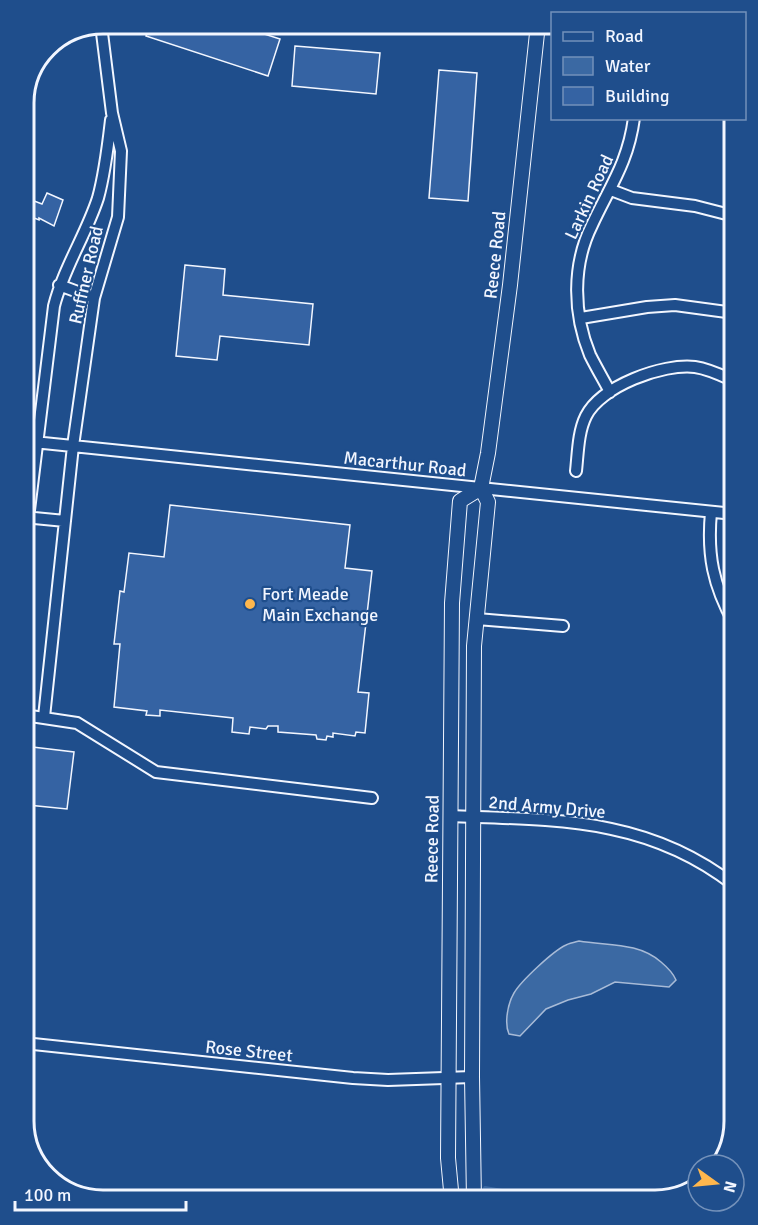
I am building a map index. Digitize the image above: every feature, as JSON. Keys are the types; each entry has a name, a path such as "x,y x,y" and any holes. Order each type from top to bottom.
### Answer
{"street":[{"name":"Ruffner Road","path":"44,717 73,446 94,298 118,217 121,151 112,113 102,34"},
{"name":"Reece Road","path":"474,1190 472,1077 474,646 488,502 481,488 488,453 510,285 537,35"},
{"name":"Ruffner Road","path":"35,452 54,306 59,285 97,199 106,159 112,113"},
{"name":"Larkin Road","path":"610,392 591,355 581,318 577,297 580,259 590,227 611,190 627,153 634,120"},
{"path":"611,190 632,198 695,206 724,213"},
{"path":"97,199 118,206"},
{"path":"59,285 94,298"},
{"path":"581,318 647,307 675,305 699,306 724,311"},
{"path":"576,471 582,426 587,414 610,392 648,374 670,367 703,369 724,377"},
{"path":"36,442 73,446"},
{"name":"Macarthur Road","path":"73,446 724,513"},
{"name":"Reece Road","path":"451,1190 448,1158 448,1078 452,603 460,501 481,488"},
{"path":"711,512 710,556 724,604"},
{"path":"35,518 65,520"},
{"path":"477,619 563,626"},
{"path":"34,716 77,723 156,772 372,798"},
{"name":"2nd Army Drive","path":"451,816 585,823 630,832 683,853 724,878"},
{"name":"Rose Street","path":"34,1044 353,1078 388,1080 472,1077"}],"water":[{"path":"579,941 643,951 663,964 676,980 669,987 615,982 591,994 546,1009 520,1036 509,1034 508,1007 518,988 553,953 566,945"}],"building":[{"path":"146,34 265,34 280,39 268,76 146,36"},
{"path":"295,46 380,53 376,94 292,86"},
{"path":"439,70 477,73 468,201 429,198"},
{"path":"47,193 63,200 54,226 39,218 39,220 35,218 35,201 42,204"},
{"path":"185,265 225,269 223,295 313,304 309,345 220,336 217,360 176,356"},
{"path":"170,505 350,525 345,568 372,571 358,692 369,693 365,733 356,732 355,736 333,733 333,737 327,736 326,740 317,739 316,735 278,732 278,726 268,726 266,729 250,727 249,734 232,732 233,718 160,710 160,716 146,715 147,711 114,707 120,644 114,644 120,591 124,592 129,553 164,557"},
{"path":"34,747 74,752 67,809 34,806"}],"waterway":[{"path":"485,1188 496,1190"}],"place":[{"name":"Fort Meade Main Exchange","path":"250,604"}]}
